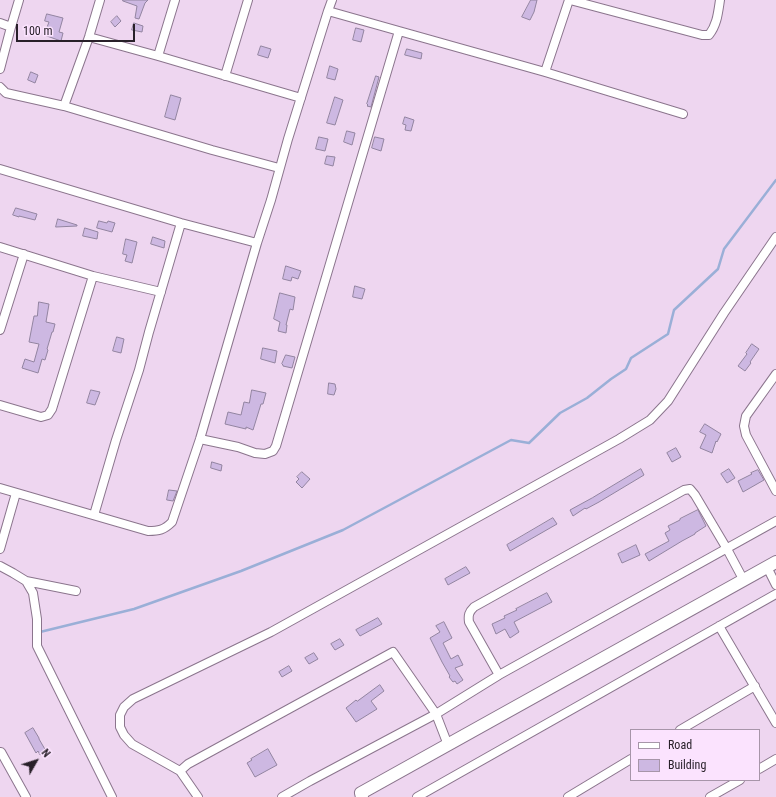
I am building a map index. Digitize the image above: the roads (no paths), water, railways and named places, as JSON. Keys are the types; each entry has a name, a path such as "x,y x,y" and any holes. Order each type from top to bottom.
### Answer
{"street":[{"path":"0,69 19,0"},
{"path":"64,106 100,0"},
{"path":"158,56 175,0"},
{"path":"225,76 248,0"},
{"path":"0,488 148,531 159,531 172,522 200,439 257,243 332,0"},
{"path":"545,72 570,0 702,35 709,35 714,29 717,21 720,0"},
{"path":"328,11 545,72 683,114"},
{"path":"0,23 11,27"},
{"path":"200,439 238,447 255,453 265,454 273,451 276,446 400,31"},
{"path":"89,36 301,98"},
{"path":"0,87 6,92 64,106 212,150 280,168"},
{"path":"0,169 181,223 257,243"},
{"path":"94,515 116,440 139,370 181,223"},
{"path":"198,797 180,771 132,744 124,736 120,727 120,715 124,706 133,700 271,632 593,454 650,420 668,401 724,313 776,237"},
{"path":"0,247 93,276 161,292"},
{"path":"0,330 24,254"},
{"path":"0,405 41,417 48,415 52,409 93,276"},
{"path":"776,374 746,416 744,426 746,436 776,490"},
{"path":"499,675 469,622 469,611 474,606 684,490 690,489 695,495 727,549 743,580"},
{"path":"0,549 16,493"},
{"path":"282,797 436,714 499,675 776,521"},
{"path":"359,796 448,744 771,564 776,585"},
{"path":"0,566 26,581 76,592"},
{"path":"26,581 33,593 37,619 37,646 112,797"},
{"path":"417,797 776,594"},
{"path":"719,626 776,723"},
{"path":"180,771 195,761 393,652 436,714 448,744"},
{"path":"682,729 755,686"},
{"path":"0,752 26,797"},
{"path":"760,768 776,759"},
{"path":"568,797 630,760"},
{"path":"710,797 738,781"}],"waterway":[{"path":"40,632 134,609 241,571 343,530 511,440 529,443 560,413 587,398 626,369 631,358 668,334 674,310 718,269 724,249 776,180"}]}
